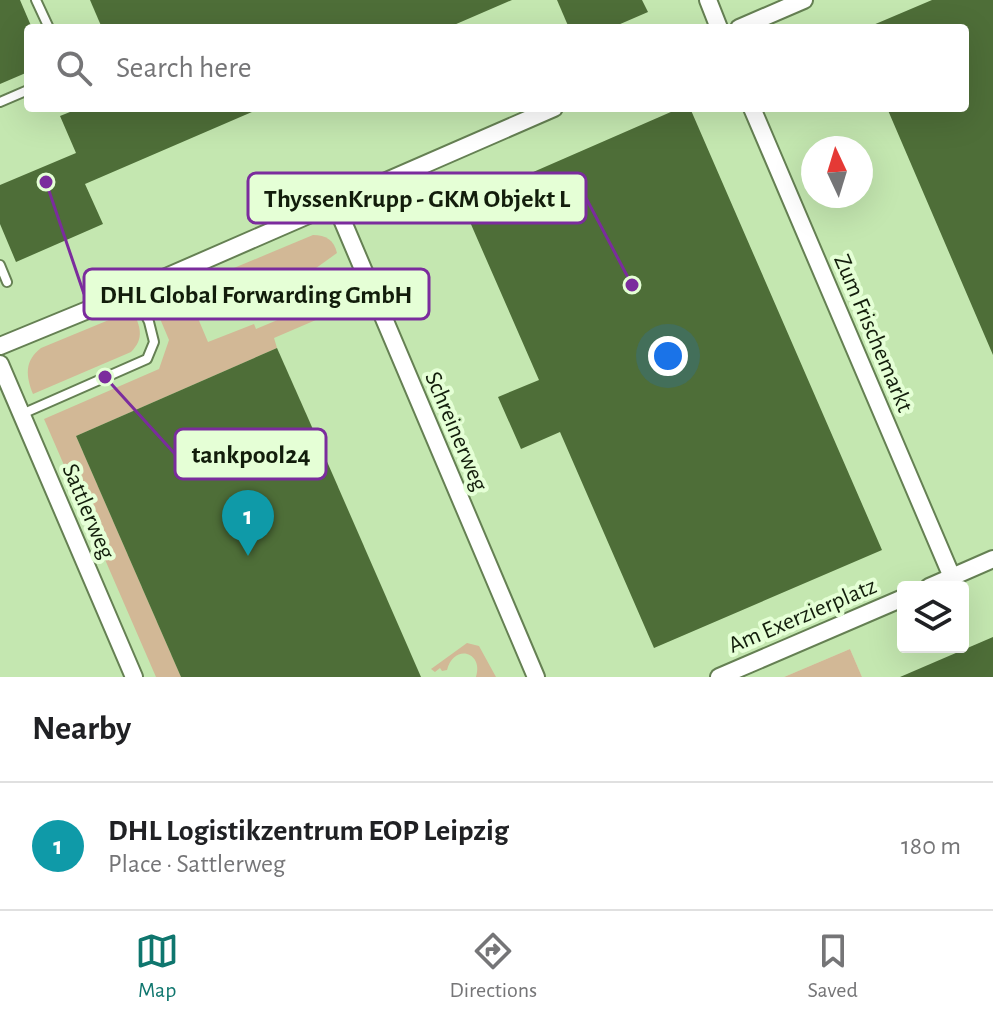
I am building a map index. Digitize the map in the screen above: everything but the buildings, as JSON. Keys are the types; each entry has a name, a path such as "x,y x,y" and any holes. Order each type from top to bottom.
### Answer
{"street":[{"path":"708,0 717,24"},
{"path":"748,24 804,0"},
{"path":"0,346 545,112"},
{"name":"Zum Frischemarkt","path":"754,112 952,577"},
{"name":"Schreinerweg","path":"335,203 536,677"},
{"name":"Sattlerweg","path":"0,364 134,677"},
{"path":"943,581 993,559"},
{"name":"Am Exerzierplatz","path":"719,677 897,601"}],"lane":[{"path":"36,0 47,24"},
{"path":"0,102 24,92"},
{"path":"0,265 7,282"},
{"path":"22,414 147,359 154,342 149,322 134,291"}],"shaded area":[{"path":"0,0 993,0 993,677 862,677 850,649 784,677 0,677"},
{"path":"313,235 329,239 337,253 305,276 245,301 226,301 214,292 210,278"},
{"path":"181,290 189,297 208,342 254,324 256,329 306,308 305,304 357,295 360,301 274,338 277,348 76,436 181,677 156,677 44,419 159,369 169,340 153,302"},
{"path":"133,310 140,332 131,352 33,394 28,369 35,353"},
{"path":"467,643 479,646 496,677 476,677 476,662 467,654 456,656 447,670 440,668 435,672 431,669"},
{"path":"850,649 862,677 784,677"}],"place":[{"name":"DHL Global Forwarding GmbH","path":"46,182"},
{"name":"ThyssenKrupp - GKM Objekt L","path":"632,285"},
{"name":"tankpool24","path":"105,377"},
{"name":"DHL Logistikzentrum EOP Leipzig","path":"248,556"}]}
